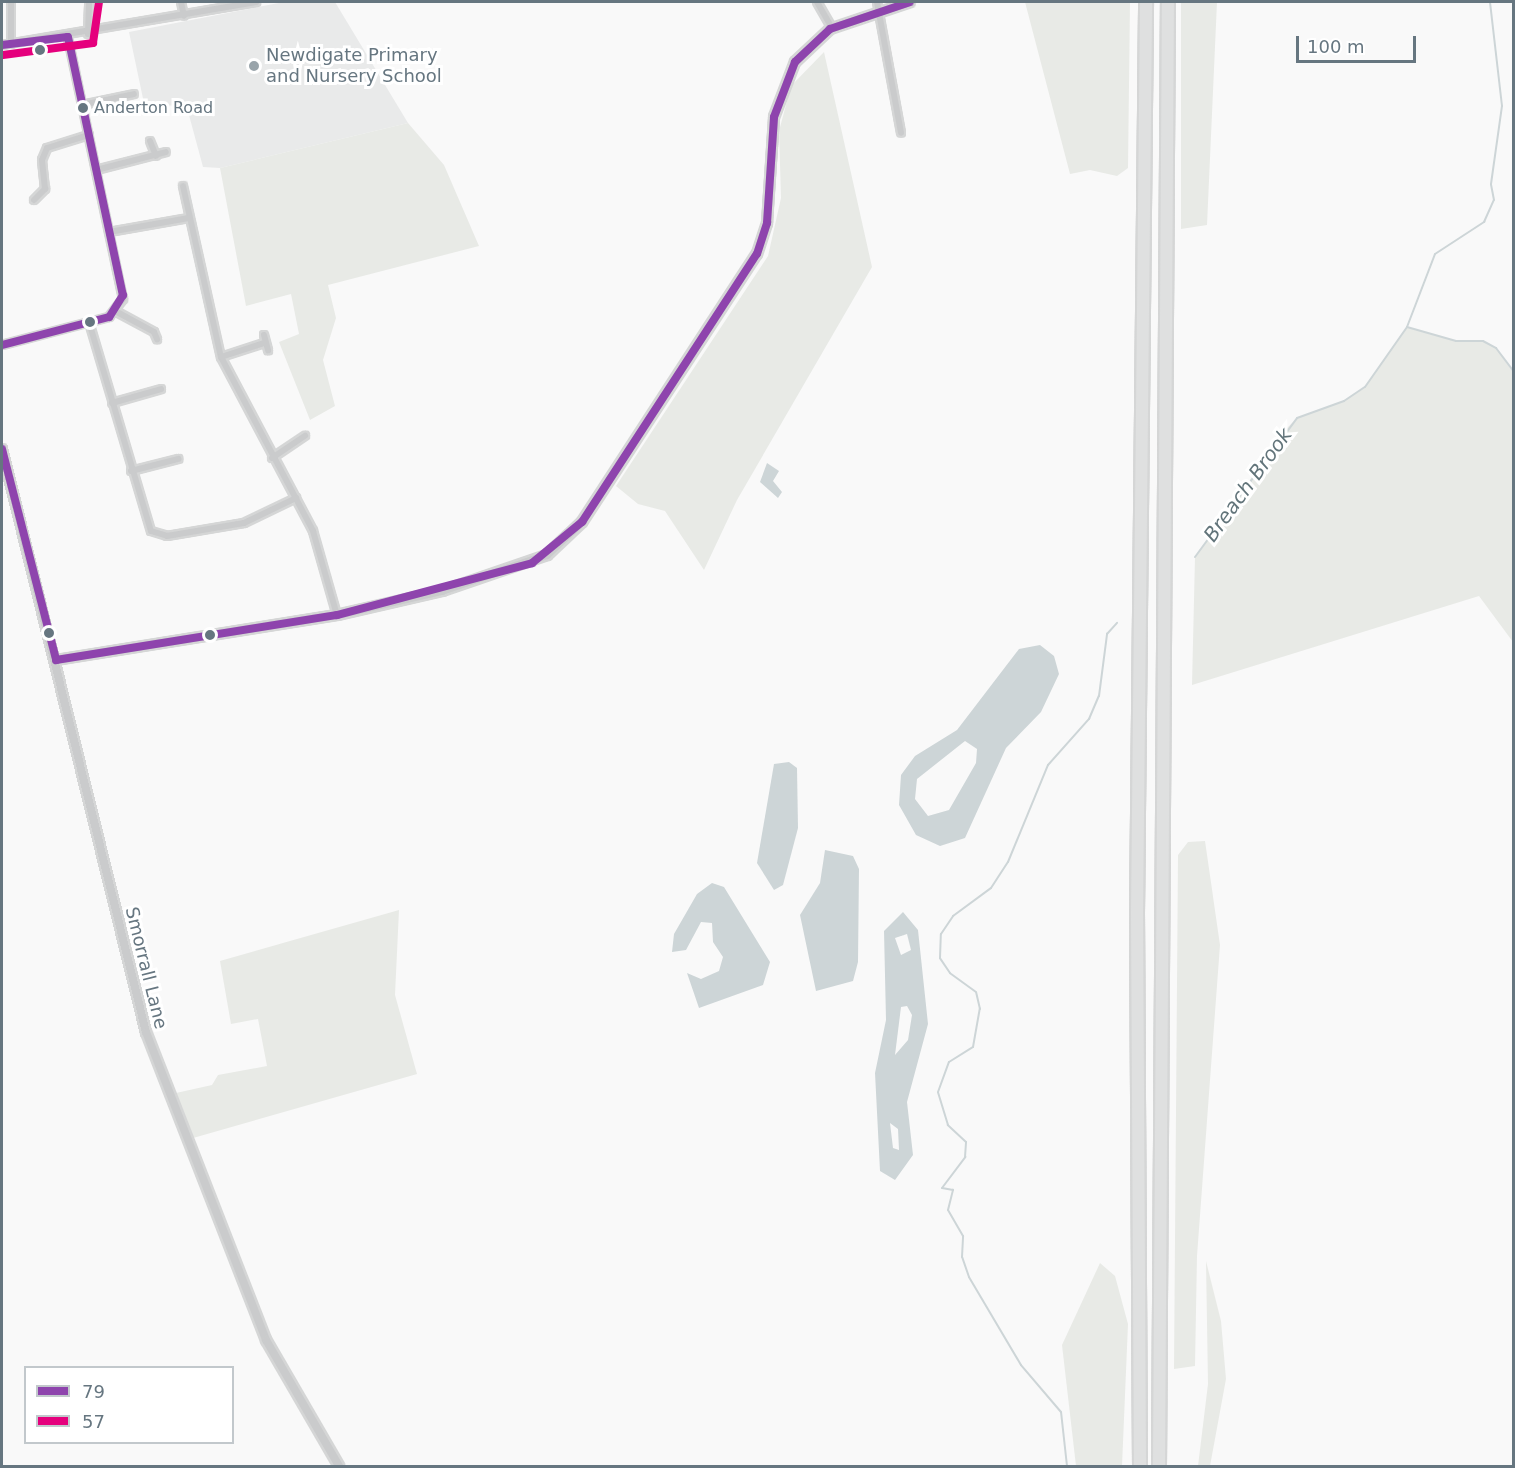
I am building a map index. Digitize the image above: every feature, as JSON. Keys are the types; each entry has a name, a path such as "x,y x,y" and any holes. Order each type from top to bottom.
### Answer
{"highway":[{"path":"1140,1467 1137,903 1146,2"},
{"path":"1159,1467 1168,2"}],"street":[{"path":"11,2 11,44"},
{"path":"88,34 89,2"},
{"path":"181,2 184,16"},
{"path":"2,45 88,34 256,2"},
{"path":"817,2 832,28"},
{"path":"56,660 337,615 532,563 582,522 757,254 767,223 781,90 804,51 832,28 878,6 910,2"},
{"path":"878,6 901,133"},
{"path":"68,37 123,294 117,312"},
{"path":"82,105 134,94"},
{"path":"34,200 45,189 42,160 47,148 89,135"},
{"path":"150,141 156,156"},
{"path":"96,170 166,152"},
{"path":"183,186 221,357 272,458 296,498 327,568 337,615"},
{"path":"109,232 189,218"},
{"path":"2,345 89,322 117,312 154,332 157,339"},
{"path":"89,322 146,525 163,536 255,520 296,498"},
{"path":"264,335 264,343 268,350"},
{"path":"221,357 264,343"},
{"path":"112,403 161,389"},
{"path":"272,458 305,436"},
{"name":"Smorrall Lane","path":"2,449 56,660 146,1032 266,1341 339,1467"},
{"path":"131,471 178,459"}],"shaded area":[{"name":"Newdigate Primary and Nursery School","path":"284,2 335,2 408,123 220,168 203,167 186,104 145,108 129,32"},
{"path":"1025,2 1130,2 1128,168 1117,176 1090,170 1070,174"},
{"path":"1181,2 1217,2 1207,225 1181,229"},
{"path":"824,52 872,267 737,500 704,570 665,511 638,504 616,486 768,256 781,198 779,131 791,86"},
{"path":"408,123 444,165 479,246 328,285 336,318 323,360 335,406 310,420 279,342 299,334 291,294 246,306 220,168"},
{"path":"1407,327 1456,341 1483,341 1496,348 1513,372 1513,642 1479,596 1192,685 1195,557 1286,429 1297,418 1344,401 1365,387"},
{"path":"767,463 779,471 773,481 782,492 778,498 760,482"},
{"path":"1040,645 1054,656 1059,674 1041,712 1006,748 965,838 940,846 916,835 899,805 901,775 915,756 957,730 1019,649","holes":["965,741 977,749 976,763 949,810 928,816 915,799 917,779"]},
{"path":"789,762 797,768 798,828 783,885 774,890 757,863 774,764"},
{"path":"1205,841 1220,945 1197,1256 1195,1366 1174,1369 1178,855 1188,842"},
{"path":"825,850 853,856 859,869 858,962 853,981 816,991 800,915 820,883"},
{"path":"712,883 724,887 770,962 763,985 699,1008 687,973 701,979 719,971 723,957 713,942 712,923 701,922 686,950 672,952 674,934 697,894"},
{"path":"399,910 395,995 417,1074 193,1138 176,1093 212,1085 218,1075 267,1066 258,1019 231,1024 220,961"},
{"path":"903,912 918,930 928,1024 907,1102 913,1155 895,1180 880,1171 875,1073 886,1020 884,931","holes":["907,934 911,950 901,955 895,938","907,1006 912,1015 908,1040 895,1055 901,1007","890,1123 898,1129 899,1150 893,1148"]},
{"path":"1206,1261 1221,1321 1226,1379 1210,1466 1198,1466 1208,1384"},
{"path":"1100,1263 1115,1276 1128,1324 1122,1466 1076,1466 1062,1345"}],"waterway":[{"name":"Breach Brook","path":"1195,557 1297,418 1344,401 1365,387 1407,327 1435,254 1484,222 1494,200 1491,184 1502,106 1490,2"},
{"path":"1407,327 1456,341 1483,341 1496,348 1514,372"},
{"name":"Breach Brook","path":"1067,1466 1061,1412 1021,1365 969,1277 962,1257 963,1236 948,1210 953,1190 942,1188 965,1157 966,1142 948,1125 938,1092 949,1062 973,1047 980,1009 976,992 950,973 940,958 941,934 953,916 991,888 1008,862 1048,765 1089,719 1099,696 1107,634 1117,623"}],"transit line":[{"name":"57","path":"3,55 93,43 99,2"},
{"name":"79","path":"2,449 56,660 337,615 532,563 582,522 757,254 767,223 774,117 795,62 830,29 910,2"},
{"name":"79","path":"2,45 68,37 123,295 109,317 2,345"}],"place":[{"name":"Newdigate Primary and Nursery School","path":"254,66"},
{"name":"Anderton Road","path":"83,108"}]}
